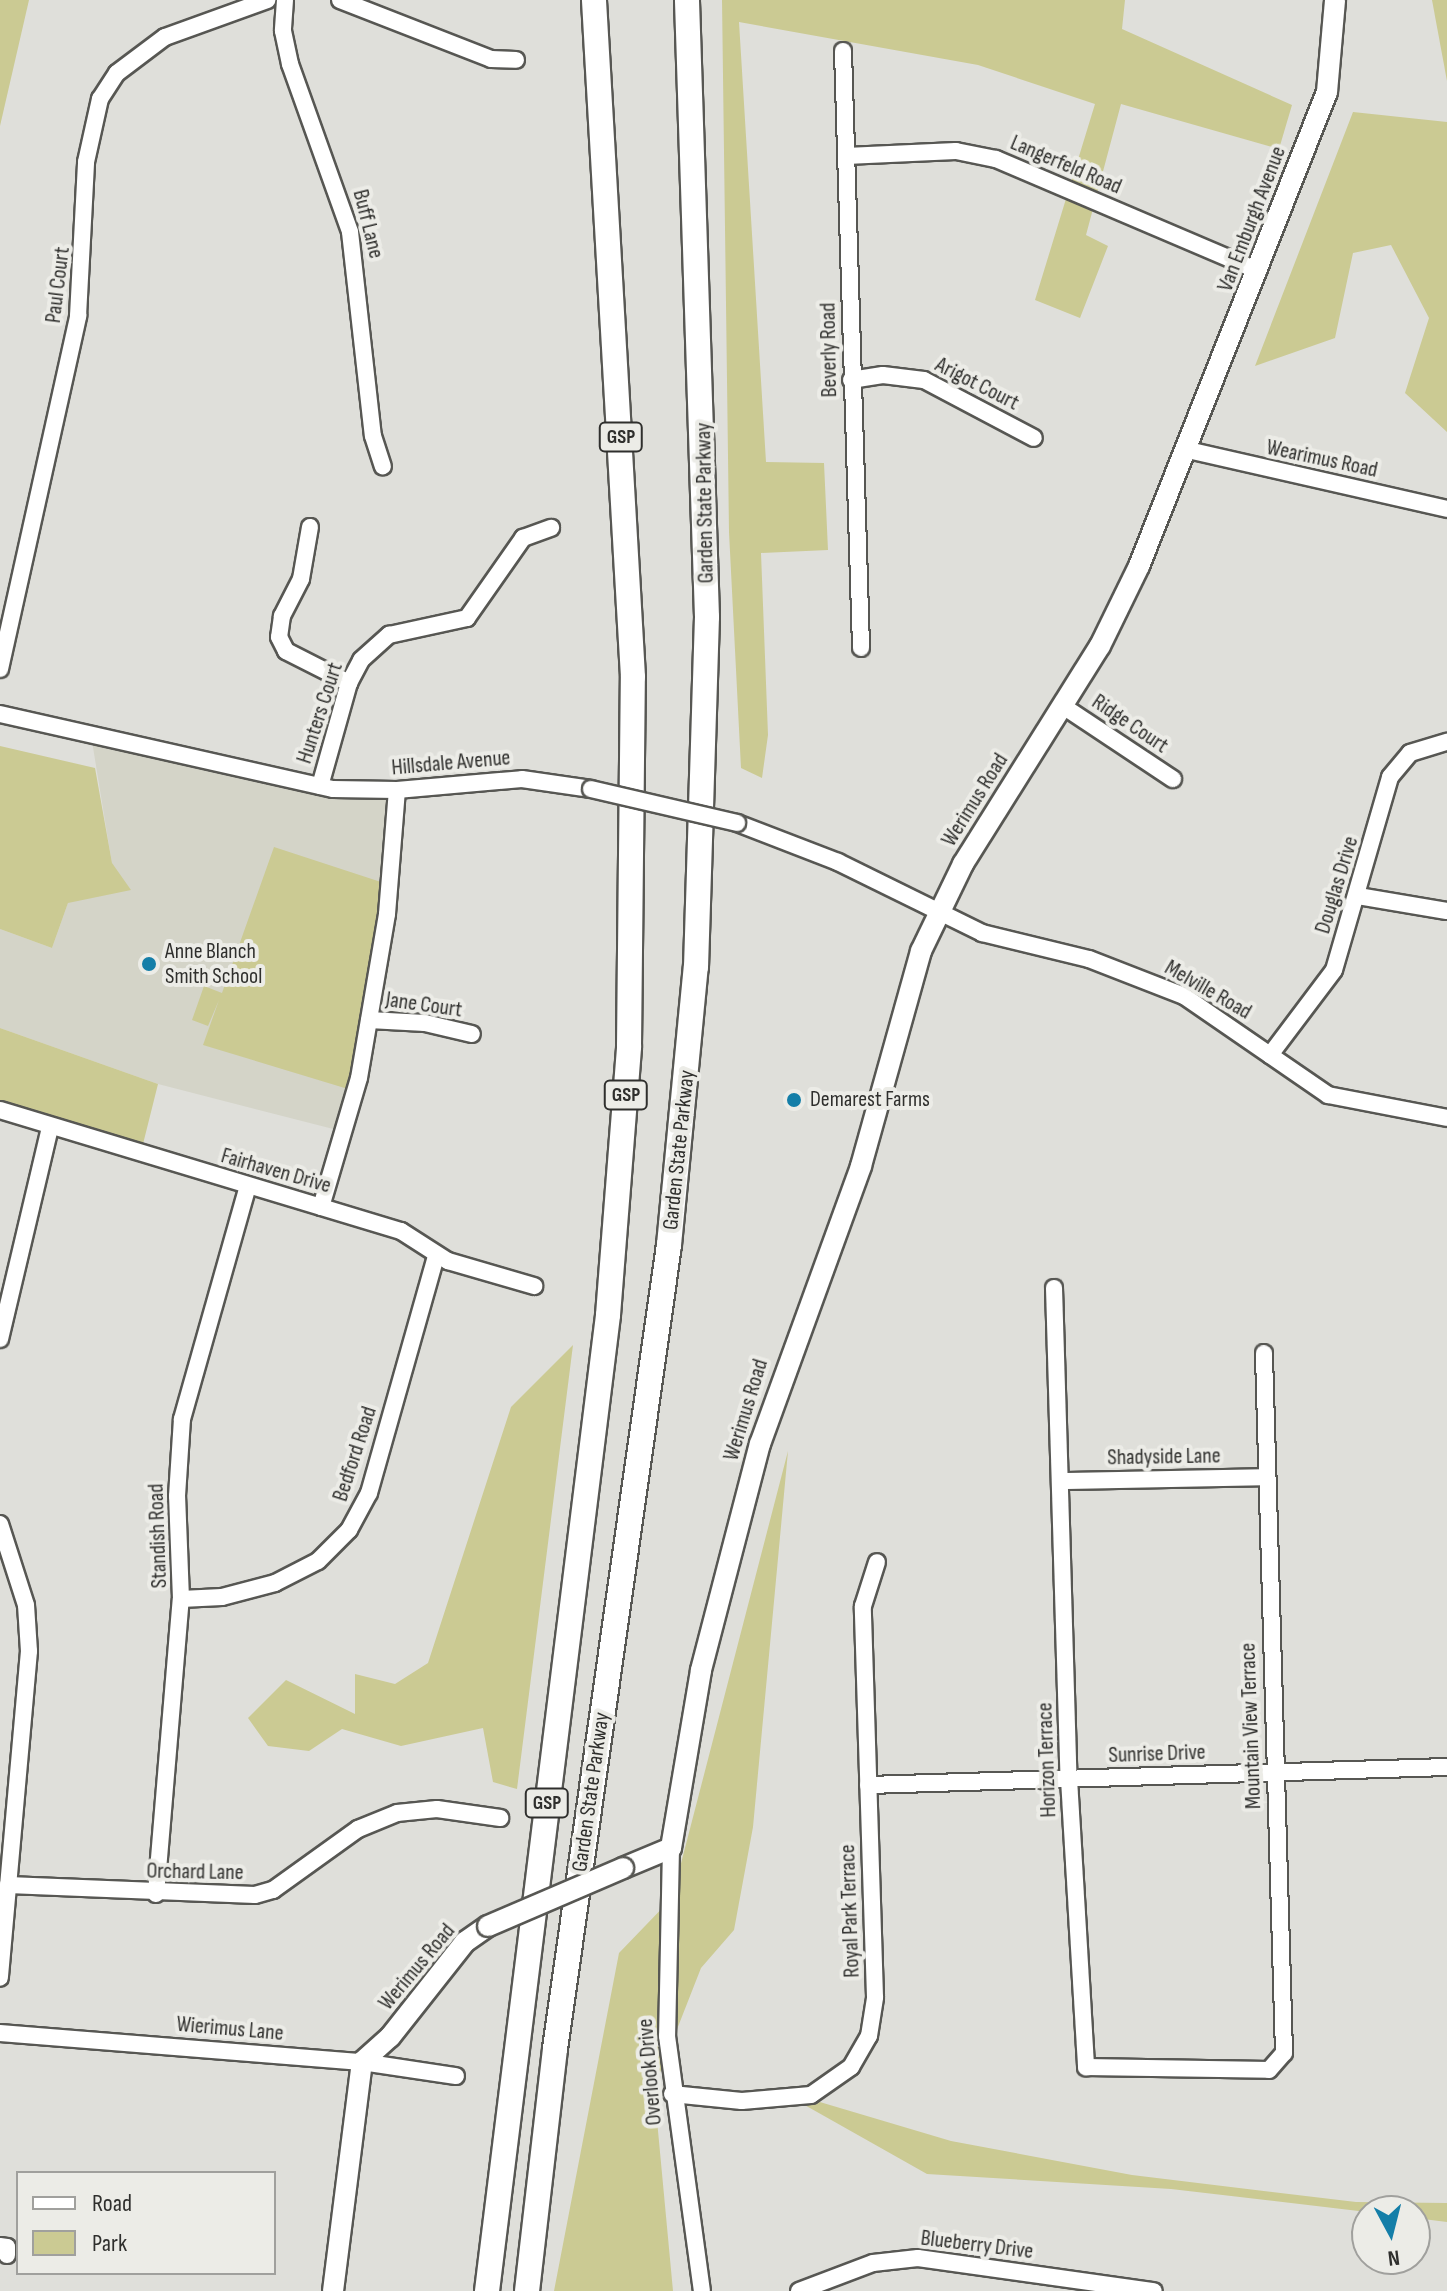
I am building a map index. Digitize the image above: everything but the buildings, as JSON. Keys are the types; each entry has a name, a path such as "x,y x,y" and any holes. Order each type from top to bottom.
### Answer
{"highway":[{"name":"Garden State Parkway","path":"487,2291 608,1315 629,1046 633,677 594,0"},
{"name":"Garden State Parkway","path":"527,2291 555,2049 669,1245 696,967 707,617 687,0"}],"main road":[{"name":"Van Emburgh Avenue","path":"1188,450 1327,92 1335,0"},
{"name":"Werimus Road","path":"362,2062 390,2037 456,1951 488,1926 671,1848 701,1670 760,1444 861,1166 907,991 937,914 1120,606 1188,450"},
{"path":"333,2291 362,2062"}],"street":[{"name":"Paul Court","path":"0,669 78,316 92,119 117,73 146,49 267,0"},
{"name":"Buff Lane","path":"285,0 283,31 290,64 350,232 373,436 383,466"},
{"path":"340,0 491,59 516,60"},
{"name":"Beverly Road","path":"843,51 861,648"},
{"name":"Langerfeld Road","path":"846,156 956,151 986,156 1258,271"},
{"name":"Arigot Court","path":"851,380 883,375 924,380 1034,438"},
{"name":"Wearimus Road","path":"1188,450 1447,509"},
{"path":"310,527 301,579 282,616 279,637 286,651 349,683"},
{"name":"Hunters Court","path":"320,786 349,683 361,660 389,635 467,618 523,538 551,528"},
{"name":"Ridge Court","path":"1063,706 1173,779"},
{"name":"Hillsdale Avenue","path":"0,714 320,786 397,790 522,779 591,789 737,823 824,856 937,914"},
{"name":"Douglas Drive","path":"1270,1055 1324,989 1358,896 1390,777 1410,753 1447,742"},
{"path":"321,1207 350,1117 369,1020 391,878 397,790"},
{"path":"1358,896 1447,911"},
{"name":"Melville Road","path":"937,914 982,933 1089,959 1155,983 1212,1011 1328,1095 1447,1118"},
{"name":"Jane Court","path":"369,1020 425,1023 472,1034"},
{"name":"Fairhaven Drive","path":"0,1110 401,1231 436,1256 534,1286"},
{"path":"0,1339 50,1127"},
{"name":"Standish Road","path":"156,1894 181,1599 177,1496 182,1419 248,1186"},
{"name":"Bedford Road","path":"181,1599 222,1597 275,1583 318,1561 349,1530 369,1493 436,1256"},
{"name":"Horizon Terrace","path":"1054,1288 1069,1779 1086,2067 1248,2067"},
{"name":"Mountain View Terrace","path":"1248,2067 1269,2070 1284,2053 1264,1353"},
{"name":"Shadyside Lane","path":"1062,1481 1267,1477"},
{"path":"0,1978 29,1651 26,1605 1,1531"},
{"name":"Royal Park Terrace","path":"672,2094 742,2101 803,2097 839,2079 861,2052 875,1997 863,1606 877,1562"},
{"name":"Sunrise Drive","path":"868,1785 1447,1767"},
{"name":"Orchard Lane","path":"8,1885 235,1898 273,1890 358,1829 397,1813 437,1809 500,1818"},
{"name":"Overlook Drive","path":"671,1848 665,1973 672,2094 702,2291"},
{"name":"Wierimus Lane","path":"0,2033 362,2062 456,2076"},
{"name":"Blueberry Drive","path":"799,2291 862,2266 918,2258 1066,2285 1154,2291"}],"shaded area":[{"path":"91,735 333,789 397,790 393,865 345,1132 158,1084 0,1028 0,929 52,948 68,903 112,864"}],"green space":[{"path":"0,0 29,0 0,126"},
{"path":"722,0 1125,0 1122,29 1292,105 1279,149 1121,104 1086,235 1108,246 1080,318 1035,300 1095,104 978,65 739,22 766,462 824,463 828,550 761,553 768,735 762,778 741,768 729,532"},
{"path":"1432,0 1447,0 1447,81"},
{"path":"1353,112 1447,122 1447,432 1405,393 1429,318 1391,245 1353,253 1335,338 1255,366"},
{"path":"0,746 95,768 112,863 131,890 68,903 52,948 0,929"},
{"path":"274,847 384,883 348,1089 203,1045 219,1000 208,1026 192,1020 204,986 222,993"},
{"path":"0,1028 158,1084 140,1156 0,1112"},
{"path":"573,1345 517,1789 493,1782 483,1728 401,1746 342,1729 309,1751 268,1746 248,1718 286,1680 355,1714 355,1674 395,1684 428,1663 511,1407"},
{"path":"788,1451 753,1827 734,1930 701,1968 654,2088 673,2291 554,2291 619,1953 672,1898"},
{"path":"803,2097 951,2141 1132,2175 1351,2201 1351,2210 1171,2189 927,2174 794,2099"},
{"path":"1431,2203 1447,2203 1447,2222 1431,2220"}],"place":[{"name":"Anne Blanch Smith School","path":"149,964"},
{"name":"Demarest Farms","path":"794,1100"}]}
